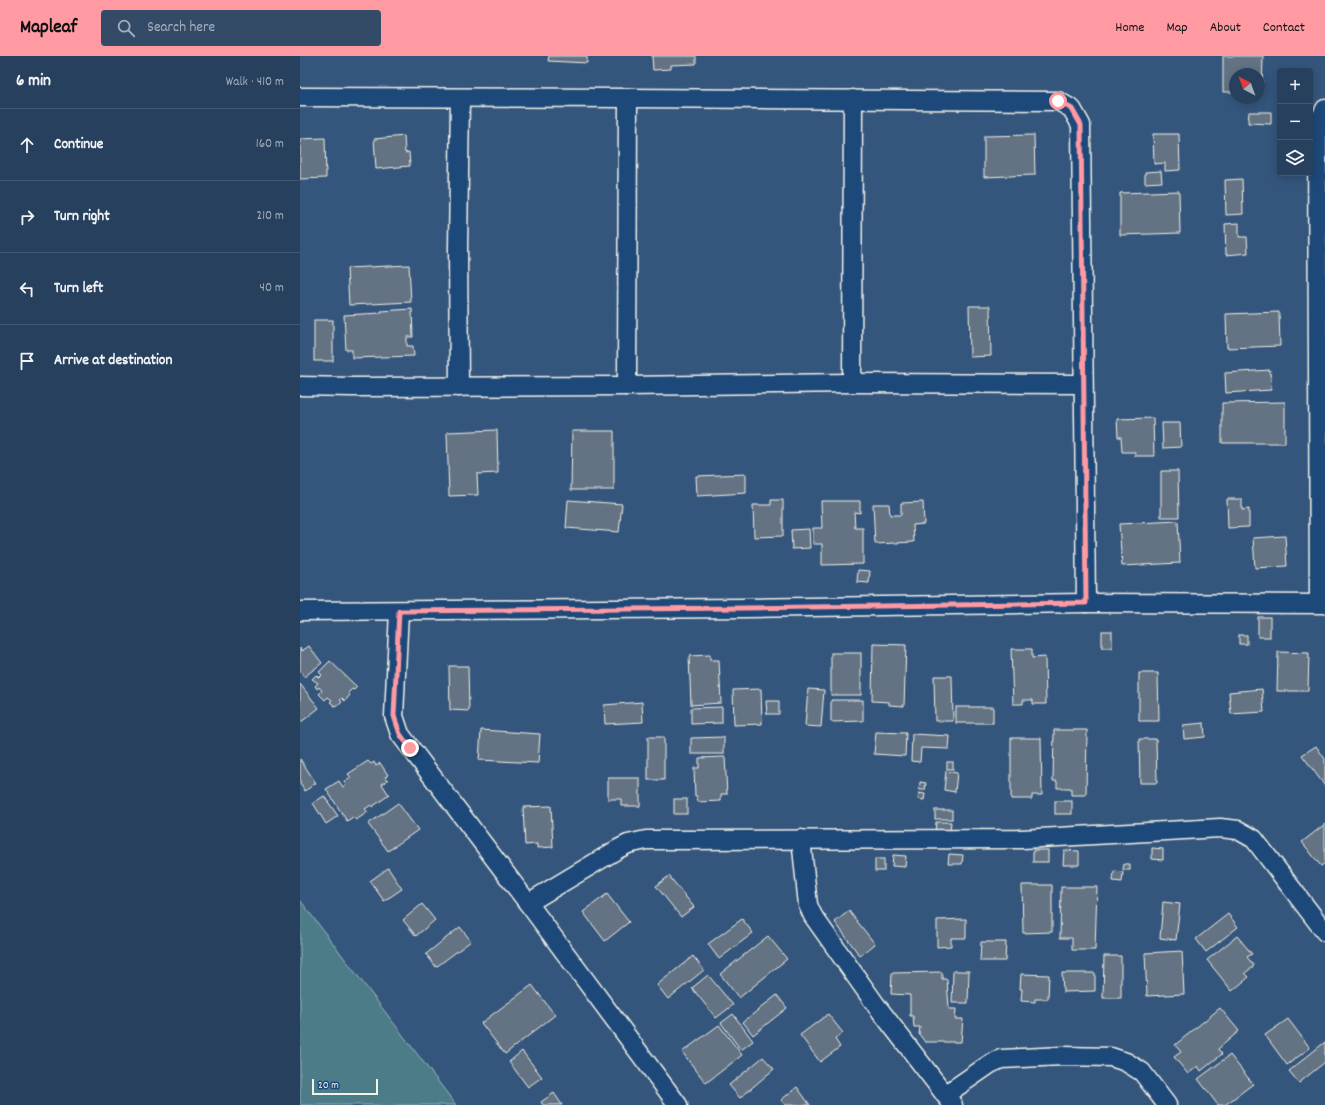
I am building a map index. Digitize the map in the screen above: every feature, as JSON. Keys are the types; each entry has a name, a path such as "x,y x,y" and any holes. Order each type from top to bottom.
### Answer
{"street":[{"path":"300,97 1058,101 1072,109 1081,125 1086,603"},
{"path":"459,387 458,248 460,98"},
{"path":"627,386 628,98"},
{"path":"852,383 853,99"},
{"path":"300,611 745,608 1086,603 1322,604 1317,126 1325,109"},
{"path":"300,386 351,388 852,383 1083,384"},
{"path":"399,611 394,716 400,734 678,1105"},
{"path":"528,903 618,849 628,844 646,840 1022,839 1220,828 1238,830 1254,839 1325,932"},
{"path":"802,839 808,905 813,916 876,1005 949,1100 990,1064 1001,1059 1062,1056 1111,1057 1126,1062 1142,1072 1167,1105"}],"green space":[{"path":"300,900 456,1105 300,1105"}],"building":[{"path":"549,56 587,56 587,63 548,61"},
{"path":"652,56 696,56 696,64 671,65 671,69 653,70"},
{"path":"1223,56 1263,56 1263,68 1229,68 1229,92 1223,92"},
{"path":"1249,112 1271,112 1271,124 1248,123"},
{"path":"1153,134 1179,134 1180,170 1165,171 1165,163 1154,164"},
{"path":"1034,135 1035,175 984,177 984,136"},
{"path":"404,136 405,153 409,152 410,166 376,169 374,139"},
{"path":"325,138 326,178 300,179 300,139"},
{"path":"1161,171 1162,182 1145,183 1145,172"},
{"path":"1242,179 1243,214 1226,215 1225,180"},
{"path":"1179,191 1180,233 1120,235 1120,193"},
{"path":"1239,223 1239,237 1247,237 1248,253 1226,255 1225,224"},
{"path":"409,265 411,302 349,305 347,268"},
{"path":"969,306 990,306 991,356 970,357"},
{"path":"412,309 413,337 407,337 407,346 413,346 414,356 352,358 352,350 346,350 344,315 381,313 381,311"},
{"path":"1279,312 1280,346 1227,348 1226,314"},
{"path":"314,320 333,320 333,361 314,361"},
{"path":"1270,370 1271,390 1226,393 1225,373"},
{"path":"1285,402 1285,443 1222,443 1222,403"},
{"path":"1153,418 1154,456 1135,456 1135,452 1122,452 1121,437 1118,437 1117,419"},
{"path":"1162,423 1180,423 1181,447 1163,448"},
{"path":"497,430 498,473 477,474 478,495 449,496 447,432"},
{"path":"572,431 614,431 614,490 571,490"},
{"path":"1161,471 1178,471 1179,517 1161,517"},
{"path":"746,474 746,493 697,496 696,476"},
{"path":"1227,499 1242,499 1242,510 1249,509 1249,527 1228,528"},
{"path":"568,500 622,504 619,532 566,528"},
{"path":"771,500 783,500 783,536 754,537 753,505 771,505"},
{"path":"821,501 860,501 860,513 854,512 855,528 863,528 863,564 822,565 822,544 813,544 813,528 822,528"},
{"path":"923,502 924,524 913,525 914,542 875,544 873,504 889,504 890,515 901,515 901,503"},
{"path":"1178,521 1180,563 1122,566 1119,524"},
{"path":"809,529 810,548 792,549 791,530"},
{"path":"1285,536 1287,566 1255,568 1253,538"},
{"path":"858,570 870,571 869,583 857,582"},
{"path":"1258,617 1270,617 1270,637 1258,637"},
{"path":"1102,631 1112,631 1112,648 1102,648"},
{"path":"1239,635 1247,635 1247,644 1239,644"},
{"path":"873,644 906,645 904,706 889,705 889,702 872,701"},
{"path":"309,646 322,663 304,677 300,671 300,648 302,651"},
{"path":"1011,649 1032,649 1032,658 1045,657 1046,704 1033,704 1033,700 1023,700 1023,704 1013,704"},
{"path":"1278,652 1309,653 1308,691 1277,691"},
{"path":"831,653 861,653 861,695 831,695"},
{"path":"710,655 710,660 719,660 721,703 691,705 689,656"},
{"path":"330,661 357,687 348,693 350,695 345,701 342,698 340,700 342,702 335,706 330,702 332,700 328,697 325,700 319,694 322,691 319,687 317,689 315,686 318,683 312,679 316,675 319,678 322,675 319,672"},
{"path":"449,666 468,666 469,711 450,710"},
{"path":"1139,673 1158,673 1159,721 1139,721"},
{"path":"934,676 952,676 953,721 935,721"},
{"path":"300,684 319,708 300,723"},
{"path":"761,689 762,724 734,725 733,690"},
{"path":"808,689 824,690 821,727 805,726"},
{"path":"1262,689 1264,712 1231,714 1229,692"},
{"path":"831,700 863,700 863,721 831,722"},
{"path":"766,701 779,701 779,714 767,714"},
{"path":"642,702 643,722 605,724 604,705"},
{"path":"722,707 722,723 691,724 691,708"},
{"path":"956,707 993,707 993,723 956,723"},
{"path":"1204,723 1205,737 1184,739 1183,725"},
{"path":"481,730 540,734 538,763 479,760"},
{"path":"1054,730 1087,730 1086,795 1071,795 1071,788 1057,788 1057,781 1053,781"},
{"path":"876,732 906,733 905,756 874,754"},
{"path":"912,734 950,736 949,749 921,748 920,762 911,761"},
{"path":"648,737 664,737 664,780 648,780"},
{"path":"724,737 724,754 691,754 691,738"},
{"path":"1011,738 1041,738 1042,795 1032,795 1032,799 1011,799"},
{"path":"1139,739 1156,739 1157,783 1140,783"},
{"path":"1316,746 1325,759 1325,786 1302,755"},
{"path":"725,757 727,794 721,794 721,801 698,802 697,796 695,796 694,768 699,768 699,758"},
{"path":"300,759 316,783 305,791 300,784"},
{"path":"368,761 371,764 374,762 376,766 380,763 388,775 385,777 388,780 382,784 389,795 372,807 371,805 365,809 368,812 356,820 353,817 347,821 326,789 339,781 343,787 346,785 344,782 351,778 348,774"},
{"path":"947,762 953,762 953,769 947,769"},
{"path":"946,771 957,773 955,792 944,790"},
{"path":"608,778 640,778 640,806 621,806 621,799 608,799"},
{"path":"920,782 926,783 925,790 919,790"},
{"path":"919,793 925,794 924,800 918,799"},
{"path":"324,796 338,816 326,824 313,803"},
{"path":"674,799 687,799 687,814 674,814"},
{"path":"1055,801 1072,801 1072,814 1055,814"},
{"path":"398,803 418,830 388,851 368,824"},
{"path":"551,806 553,847 537,848 537,844 525,845 523,807"},
{"path":"935,810 952,810 952,819 935,819"},
{"path":"936,822 951,822 950,832 935,832"},
{"path":"1325,824 1325,863 1321,866 1302,842"},
{"path":"1152,848 1163,849 1163,860 1152,859"},
{"path":"1033,850 1048,850 1048,862 1033,862"},
{"path":"1064,850 1079,851 1079,865 1063,865"},
{"path":"949,854 963,855 962,864 948,864"},
{"path":"893,855 906,856 905,867 892,866"},
{"path":"875,859 884,859 884,871 875,871"},
{"path":"1124,864 1130,864 1130,870 1123,870"},
{"path":"388,868 402,889 384,901 370,881"},
{"path":"1114,871 1123,872 1122,882 1113,881"},
{"path":"669,876 694,907 681,917 656,886"},
{"path":"1022,885 1052,885 1052,932 1023,933"},
{"path":"1061,887 1097,887 1095,950 1072,950 1072,938 1060,938"},
{"path":"607,894 629,922 605,941 583,912"},
{"path":"1163,902 1180,904 1176,940 1160,938"},
{"path":"422,904 435,920 416,936 403,920"},
{"path":"849,911 875,944 860,956 835,922"},
{"path":"1228,914 1238,927 1206,952 1196,939"},
{"path":"742,919 753,933 719,959 708,944"},
{"path":"966,919 966,938 951,938 951,946 937,947 937,920"},
{"path":"460,927 471,941 436,967 426,954"},
{"path":"768,936 787,959 739,998 720,974"},
{"path":"1237,936 1252,954 1247,957 1254,966 1245,973 1249,977 1232,991 1207,960"},
{"path":"981,942 1006,942 1005,961 980,961"},
{"path":"1182,951 1184,994 1147,996 1145,953"},
{"path":"693,956 704,970 668,999 657,985"},
{"path":"1104,956 1121,956 1121,998 1103,998"},
{"path":"953,971 969,971 968,1003 952,1003"},
{"path":"942,972 942,979 947,979 949,1009 956,1009 955,1019 963,1019 961,1042 925,1042 919,1034 920,1027 914,1027 913,1016 910,1016 910,995 891,994 892,973"},
{"path":"1062,973 1095,973 1095,991 1063,992"},
{"path":"1021,974 1049,975 1048,999 1035,999 1035,1002 1021,1001"},
{"path":"708,975 733,1005 716,1018 692,988"},
{"path":"532,985 555,1015 505,1054 481,1023"},
{"path":"777,995 787,1008 753,1035 743,1022"},
{"path":"1220,1008 1239,1031 1218,1049 1222,1054 1201,1071 1198,1066 1188,1074 1174,1057 1181,1052 1175,1045"},
{"path":"733,1014 753,1041 741,1050 721,1023"},
{"path":"828,1014 843,1033 835,1039 840,1047 820,1062 800,1035"},
{"path":"1288,1019 1310,1048 1287,1065 1265,1035"},
{"path":"719,1025 742,1055 706,1083 682,1052"},
{"path":"1325,1042 1325,1062 1299,1083 1289,1071"},
{"path":"522,1051 542,1077 528,1087 509,1062"},
{"path":"1230,1055 1253,1084 1225,1105 1218,1105 1198,1079"},
{"path":"763,1057 774,1069 740,1098 729,1085"},
{"path":"797,1087 810,1105 785,1105 781,1100"},
{"path":"554,1093 562,1105 543,1105 541,1102"}],"route":[{"path":"410,748 400,734 394,716 399,611 1086,603 1081,125 1072,109 1058,101"}]}
